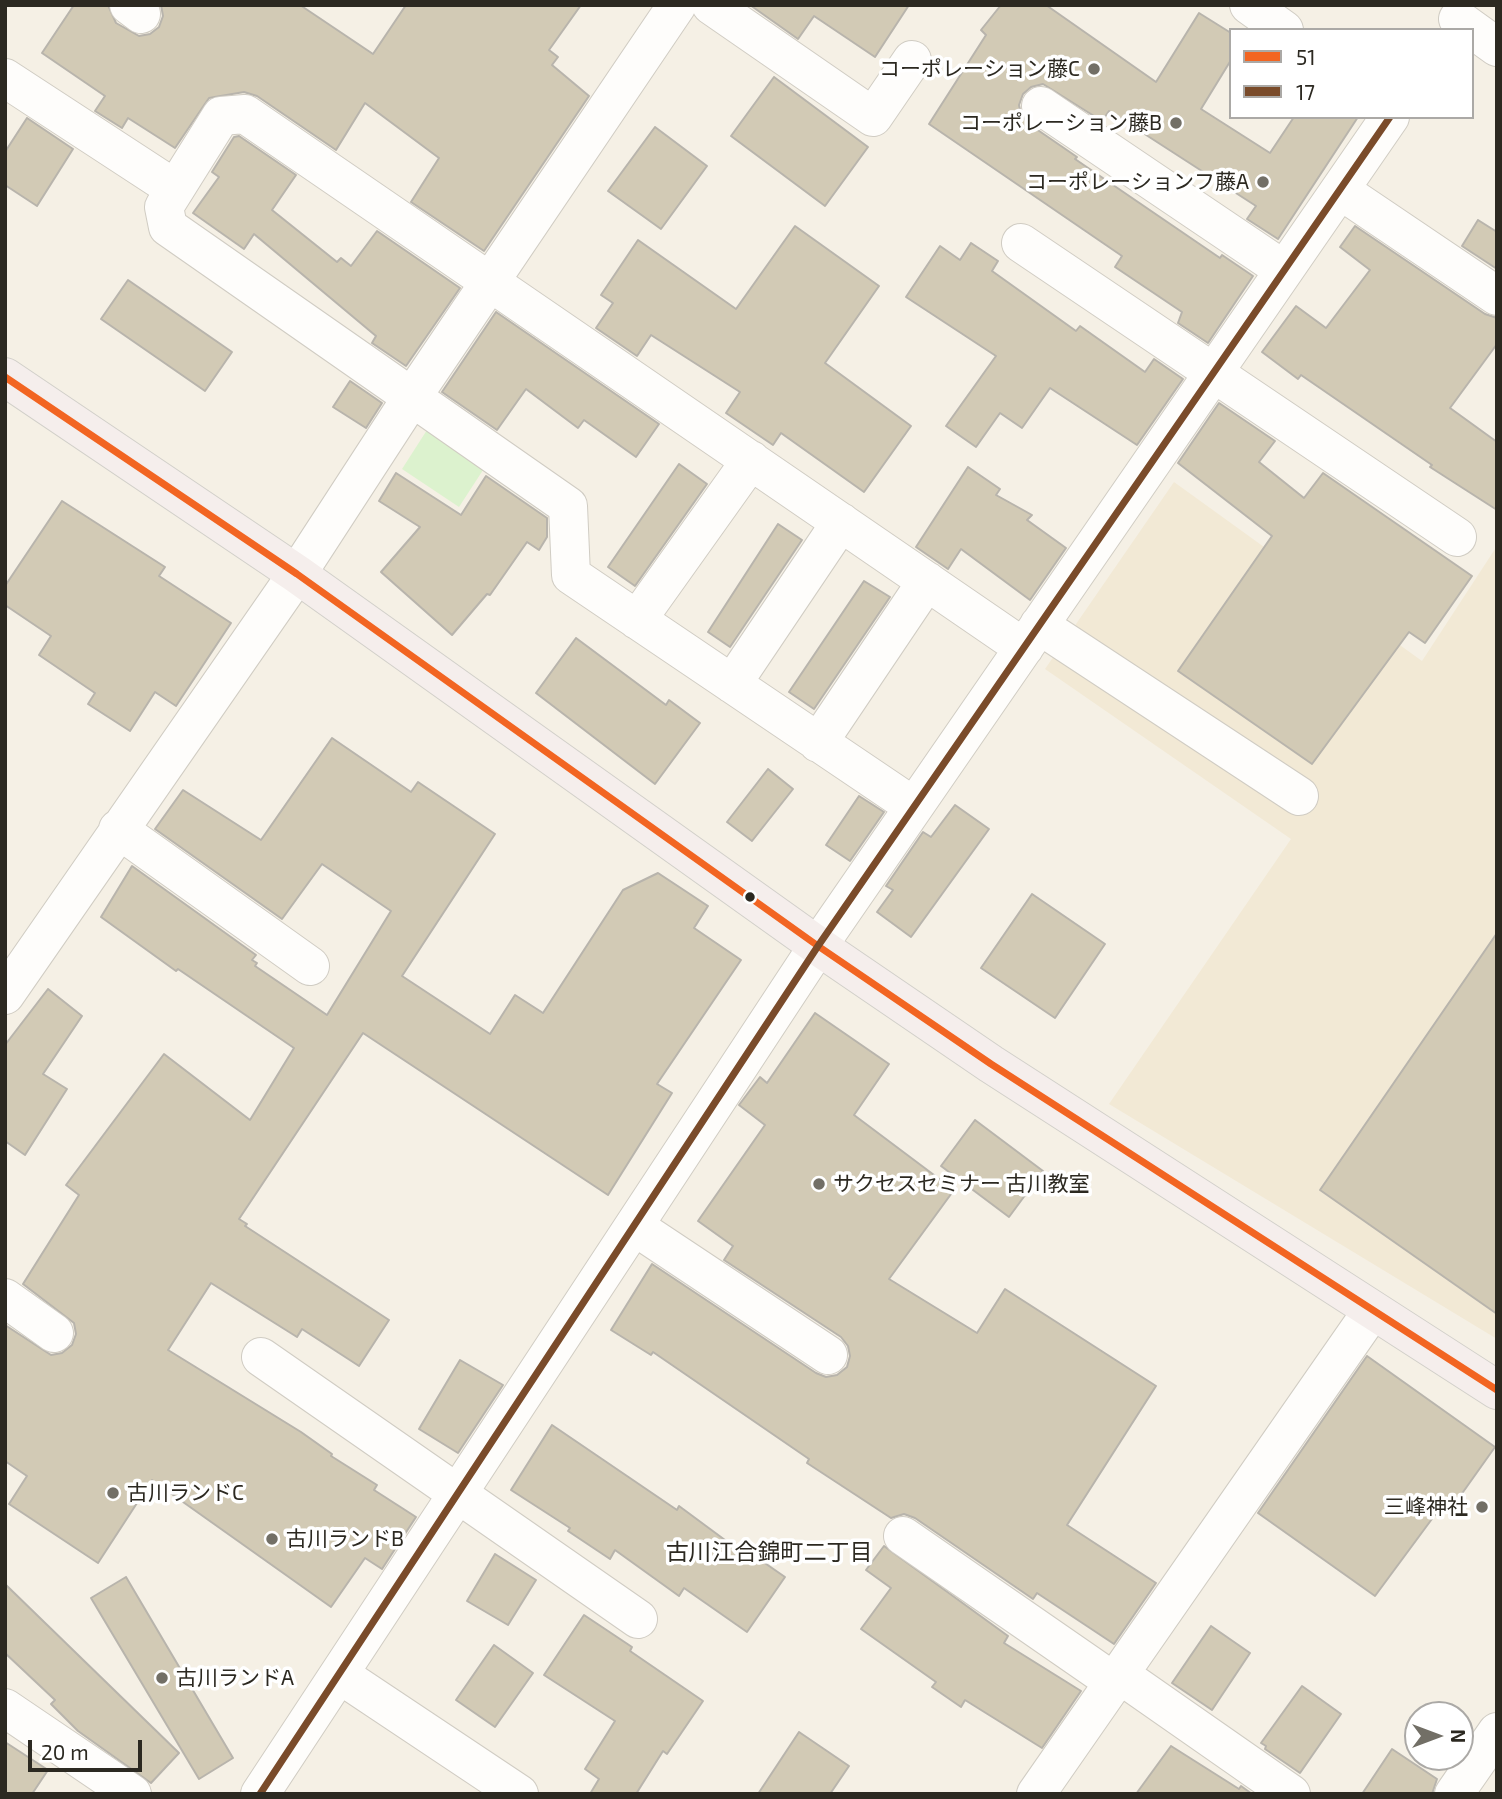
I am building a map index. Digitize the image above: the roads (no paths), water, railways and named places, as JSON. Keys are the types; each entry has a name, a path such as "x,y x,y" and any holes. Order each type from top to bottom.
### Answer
{"main road":[{"path":"5,377 298,573 818,946 991,1064 1497,1390"}],"street":[{"path":"5,995 298,573 412,397 677,5"},
{"path":"711,5 873,117 912,60"},
{"path":"1249,5 1281,28"},
{"path":"1474,30 1497,47"},
{"path":"5,78 175,189"},
{"path":"1041,106 1284,270"},
{"path":"913,807 571,575 568,506 168,227 164,207 221,117 245,114 927,581 1031,636 1299,796"},
{"path":"260,1794 818,946 1389,119"},
{"path":"1340,190 1497,296"},
{"path":"1021,243 1457,537"},
{"path":"637,620 751,460"},
{"path":"732,684 841,522"},
{"path":"818,743 927,581"},
{"path":"118,829 310,966"},
{"path":"634,1226 828,1355"},
{"path":"5,1298 54,1333"},
{"path":"1036,1794 1372,1311"},
{"path":"261,1357 638,1619"},
{"path":"903,1536 1292,1794"},
{"path":"339,1674 519,1794"},
{"path":"5,1708 132,1794"},
{"path":"1454,1794 1497,1732"}],"place":[{"name":"コーポレーション藤C","path":"1094,69"},
{"name":"コーポレーション藤B","path":"1176,123"},
{"name":"コーポレーションフ藤A","path":"1263,182"},
{"name":"サクセスセミナー 古川教室","path":"819,1184"},
{"name":"古川ランドC","path":"113,1493"},
{"name":"三峰神社","path":"1482,1507"},
{"name":"古川ランドB","path":"272,1539"},
{"name":"古川ランドA","path":"162,1678"}],"district":[{"name":"古川江合錦町二丁目","path":"769,1552"}]}
